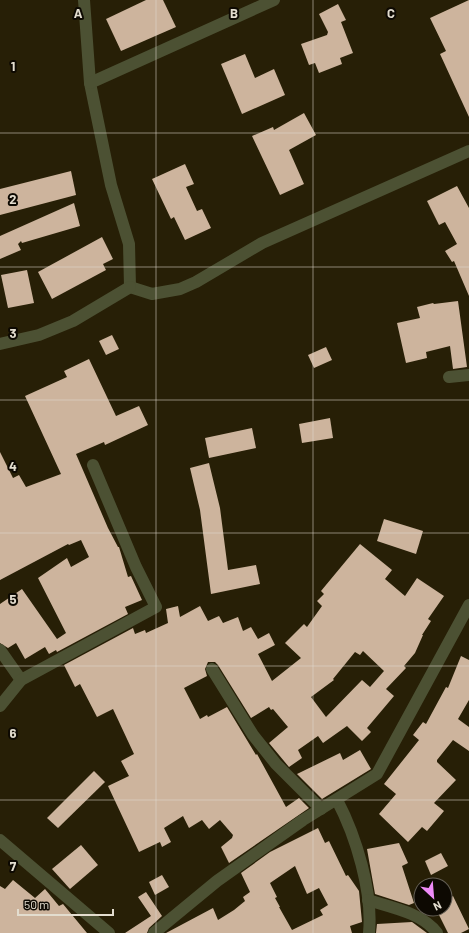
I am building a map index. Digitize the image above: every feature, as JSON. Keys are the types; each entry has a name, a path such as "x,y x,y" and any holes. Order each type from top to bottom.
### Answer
{"street":[{"path":"84,0 90,83 111,185 129,244 130,287"},
{"path":"90,83 274,0"},
{"path":"130,287 152,294 180,289 196,282 262,243 469,151"},
{"path":"0,344 38,335 73,321 106,303 130,287"},
{"path":"449,377 469,375"},
{"path":"0,706 21,680 156,607 136,567 93,465"},
{"path":"154,933 217,881 303,820 377,774 468,609"},
{"path":"0,650 21,680"},
{"path":"212,669 253,735 276,764 322,809"},
{"path":"337,800 348,820 361,865 368,900 369,933"},
{"path":"0,840 109,933"},
{"path":"368,900 414,916 431,925 436,933"}],"building":[{"path":"146,0 163,0 176,27 121,51 106,19"},
{"path":"469,0 469,117 440,54 446,51 430,18"},
{"path":"338,4 346,20 341,22 353,53 340,58 342,64 319,73 315,63 309,65 301,44 327,35 328,32 319,14"},
{"path":"245,54 255,78 274,69 285,95 242,114 221,64"},
{"path":"304,113 316,135 289,150 304,184 280,195 252,136 273,127 274,130"},
{"path":"185,164 194,184 186,187 197,211 202,209 211,228 185,240 174,217 171,219 152,179"},
{"path":"71,171 76,195 0,215 0,189"},
{"path":"457,186 469,208 469,296 454,261 452,262 445,251 457,244 445,222 439,225 427,201"},
{"path":"74,203 80,226 22,243 21,241 18,244 21,250 0,259 0,236"},
{"path":"102,237 113,259 103,264 106,270 52,299 38,272"},
{"path":"27,270 34,303 8,308 1,275"},
{"path":"458,301 467,367 453,369 450,346 426,352 427,358 406,363 397,323 420,318 417,307 433,303"},
{"path":"112,335 119,349 106,355 99,341"},
{"path":"326,347 332,360 314,368 308,355"},
{"path":"89,359 116,416 139,406 148,425 105,445 104,442 76,454 108,528 119,547 128,577 131,576 142,600 125,607 128,614 57,652 56,650 49,654 45,647 25,659 16,643 8,648 0,643 0,604 22,589 57,639 66,633 38,578 67,558 71,567 89,557 81,540 69,545 68,544 0,580 0,452 13,478 19,475 26,487 61,474 25,396 67,377 64,371"},
{"path":"330,418 333,438 302,443 299,424"},
{"path":"252,428 256,448 209,458 205,438"},
{"path":"209,463 220,508 228,570 256,565 260,584 211,594 200,510 190,468"},
{"path":"384,519 423,531 416,554 377,541"},
{"path":"360,544 392,570 385,579 405,596 417,578 444,596 428,619 431,621 422,635 415,653 404,666 406,668 386,689 394,696 367,728 371,732 362,741 347,726 323,743 318,736 298,750 302,758 289,767 269,743 288,727 273,709 271,710 269,707 251,718 218,665 215,662 208,662 205,669 207,676 184,688 200,719 207,715 208,717 227,707 256,755 257,754 286,807 299,798 309,808 229,863 221,847 232,838 233,835 220,820 209,829 202,820 189,828 183,816 164,828 171,842 162,847 160,842 139,852 108,786 129,776 121,761 134,754 113,709 97,717 80,684 75,687 64,665 133,628 135,634 145,630 146,633 168,623 166,609 178,606 180,617 200,606 208,621 219,616 223,623 238,617 243,631 251,627 258,639 269,633 275,645 258,654 272,681 301,658 285,643 304,624 307,627 322,606 317,601 324,594 321,591","holes":["363,651 384,671 370,687 362,680 326,717 311,697 334,680 333,679 355,652 360,655"]},
{"path":"461,656 469,660 469,700 458,719 469,727 469,751 453,740 437,760 437,762 456,780 434,803 444,811 427,831 422,827 408,842 379,814 396,794 384,784 419,740 413,735 423,722 426,724 446,687 448,688"},
{"path":"360,750 371,769 322,799 297,774 340,753 343,760"},
{"path":"94,771 105,782 58,828 47,818"},
{"path":"318,828 325,843 329,841 346,876 348,875 359,891 362,922 350,926 352,933 166,933 213,908 218,920 234,910 245,901 243,897 250,892 241,873 270,852","holes":["295,866 307,894 319,888 328,905 320,910 323,915 292,930 279,907 275,898 277,897 270,883"]},
{"path":"399,843 408,863 402,866 413,903 409,905 375,894 367,849"},
{"path":"81,845 98,865 70,889 52,869"},
{"path":"441,853 448,866 431,875 425,861"},
{"path":"162,875 169,887 155,895 149,882"},
{"path":"13,880 35,898 45,889 59,906 63,904 87,933 0,933 0,886 5,889"},
{"path":"146,892 162,916 149,928 147,933 125,933 151,916 138,897"},
{"path":"453,896 469,929 461,933 448,933 440,917 453,917"},
{"path":"412,922 427,933 376,933 377,924"}]}
